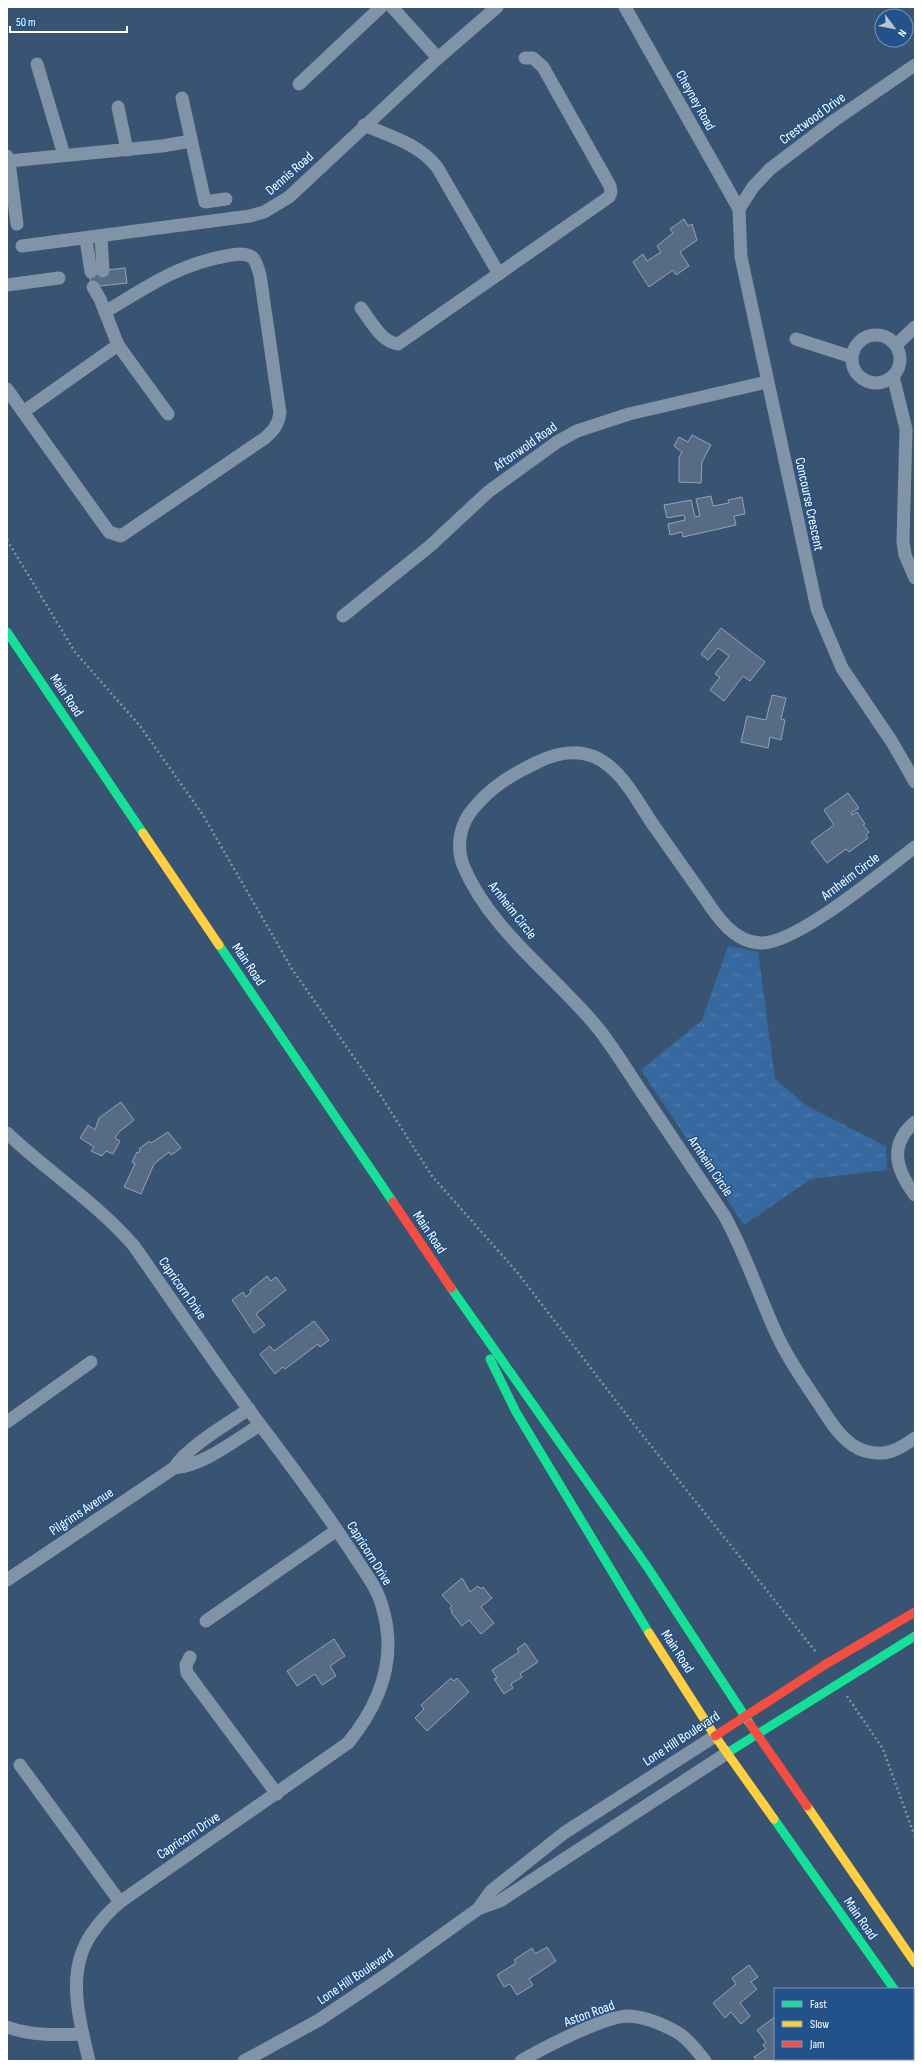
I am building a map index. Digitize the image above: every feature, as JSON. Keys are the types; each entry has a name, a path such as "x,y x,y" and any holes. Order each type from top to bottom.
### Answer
{"main road":[{"name":"Main Road","path":"7,632 467,1311 648,1568 744,1716 915,1963"},
{"name":"Main Road","path":"467,1311 520,1419 623,1592 714,1736 893,1988"},
{"name":"Lone Hill Boulevard","path":"714,1736 826,1664 915,1612"},
{"name":"Lone Hill Boulevard","path":"727,1753 915,1636"}],"street":[{"path":"299,84 381,7"},
{"path":"392,7 438,58"},
{"name":"Dennis Road","path":"22,246 216,222 264,212 289,197 438,58 497,7"},
{"name":"Cheyney Road","path":"625,7 738,209"},
{"path":"361,308 388,342 398,344 605,200 611,192 610,186 543,67 533,58 525,58"},
{"path":"36,64 64,155"},
{"name":"Crestwood Drive","path":"738,209 753,187 770,169 832,122 915,65"},
{"path":"182,98 205,202 226,198"},
{"path":"118,107 127,150"},
{"path":"364,126 412,146 430,158 437,167 498,274"},
{"path":"16,224 8,158 127,150 191,141"},
{"name":"Concourse Crescent","path":"738,209 741,257 817,610 842,668 892,742 915,782"},
{"path":"86,238 97,271 101,236"},
{"path":"7,389 109,532 121,536 164,508 275,429 279,422 279,407 260,275 258,266 252,258 245,254 231,255 188,265 168,274 105,312"},
{"path":"7,285 59,278"},
{"path":"99,286 100,299 118,345 168,414"},
{"path":"896,345 915,327"},
{"path":"874,334 883,335 896,345 900,361 898,369 893,376 878,383 870,382 856,372 853,365 852,356 854,348 859,341 874,334"},
{"path":"796,339 852,356"},
{"path":"24,412 118,345"},
{"path":"893,376 906,429 903,541 905,555 915,578"},
{"name":"Aftonwold Road","path":"343,616 430,546 488,492 564,438 582,429 629,414 767,382"},
{"name":"Arnheim Circle","path":"915,848 825,915 788,937 762,944 747,941 734,933 715,913 620,776 595,757 572,752 548,757 513,773 489,791 470,811 462,826 459,851 464,866 475,887 495,916 527,954 601,1032 724,1215 740,1245 778,1338 833,1425 847,1440 863,1451 879,1454 896,1451 915,1438"},
{"path":"915,1122 902,1135 898,1150 902,1176 915,1194"},
{"name":"Capricorn Drive","path":"7,1133 118,1228 134,1246 260,1425 337,1530 376,1590 383,1606 388,1637 388,1655 384,1680 376,1703 348,1743 277,1794 120,1902 94,1929 86,1943 79,1962 76,1981 77,2007 89,2061"},
{"path":"7,1422 91,1362"},
{"name":"Pilgrims Avenue","path":"7,1580 174,1468 180,1458 190,1450 249,1409"},
{"name":"Pilgrims Avenue","path":"174,1468 186,1467 197,1462 260,1425"},
{"path":"206,1621 337,1530"},
{"path":"190,1657 186,1665 187,1673 277,1794"},
{"name":"Lone Hill Boulevard","path":"478,1909 491,1891 564,1833 714,1736"},
{"name":"Lone Hill Boulevard","path":"244,2061 319,2020 386,1975 478,1909 500,1902 727,1753"},
{"path":"20,1766 120,1902"},
{"name":"Aston Road","path":"521,2061 608,2020 628,2016 662,2024 681,2035 705,2061"},
{"path":"7,2027 30,2033 53,2035 83,2034"}],"path":[{"path":"7,540 75,652 140,726 203,816 292,969 379,1093 432,1176 517,1272 636,1427 826,1664"},
{"path":"838,1683 883,1749 915,1838"}],"green space":[{"path":"728,946 758,952 775,1079 807,1106 886,1146 887,1170 811,1179 744,1225 641,1070 702,1020"}],"building":[{"path":"684,219 688,226 692,224 697,240 680,252 689,266 676,275 673,270 649,287 633,262 643,254 647,261 661,252 657,246 673,233 670,229"},
{"path":"125,268 127,283 91,287 89,272"},
{"path":"692,435 711,445 702,462 701,483 679,482 679,457 682,452 674,446 679,437 688,442"},
{"path":"711,496 713,506 729,503 728,500 742,497 745,514 734,516 736,525 683,537 682,532 670,535 668,524 685,520 684,515 667,518 664,505 691,500 695,517 700,516 696,499"},
{"path":"721,628 765,662 750,681 743,676 724,701 710,690 720,677 715,674 729,656 718,648 708,660 701,654"},
{"path":"772,695 786,698 781,719 785,720 781,740 770,737 768,748 741,742 747,716 766,720"},
{"path":"848,793 859,808 851,813 852,815 857,812 865,824 863,825 869,832 866,835 868,838 849,852 846,849 827,863 811,842 834,825 824,810"},
{"path":"121,1102 134,1120 119,1132 115,1138 120,1141 113,1154 106,1151 102,1156 91,1151 94,1147 80,1138 88,1125 95,1130 99,1118"},
{"path":"168,1132 181,1148 171,1155 169,1152 154,1164 141,1194 124,1187 135,1164 132,1162 137,1152 139,1153 139,1149 149,1141 151,1143"},
{"path":"267,1276 271,1281 276,1277 286,1290 256,1314 265,1325 254,1333 232,1300 243,1292 246,1297 251,1292 250,1290"},
{"path":"314,1321 329,1340 320,1347 318,1344 285,1369 283,1367 275,1374 260,1354 270,1346 274,1351"},
{"path":"462,1578 470,1592 478,1586 481,1589 483,1587 492,1598 481,1607 494,1623 481,1634 469,1620 462,1626 451,1612 452,1611 450,1608 452,1606 442,1595"},
{"path":"334,1639 345,1656 330,1666 336,1676 322,1685 315,1674 297,1686 287,1671"},
{"path":"525,1643 538,1662 520,1674 522,1677 511,1684 513,1688 504,1694 494,1679 497,1678 492,1670 519,1652 517,1649"},
{"path":"451,1678 454,1681 457,1678 469,1692 427,1731 415,1718 424,1709 421,1705"},
{"path":"547,1947 556,1961 529,1979 533,1985 517,1995 510,1984 504,1987 497,1975 516,1963 514,1960 532,1948 535,1954"},
{"path":"749,1965 758,1977 751,1982 757,1989 740,2003 750,2016 741,2024 731,2012 725,2018 713,2003 736,1984 732,1978"},
{"path":"774,2018 774,2060 783,2061 757,2061 754,2057 766,2049 763,2045 766,2042 757,2030"}],"tunnel":[{"path":"103,271 105,286"}],"traffic: fast":[{"path":"7,632 143,833"},
{"path":"219,945 393,1202"},
{"path":"451,1288 648,1568 750,1724"},
{"path":"490,1359 516,1412 649,1633"},
{"path":"727,1753 915,1636"},
{"path":"774,1819 893,1988"}],"traffic: slow":[{"path":"143,833 219,945"},
{"path":"649,1633 715,1736 774,1819"},
{"path":"807,1806 915,1963"}],"traffic: jam":[{"path":"393,1202 451,1288"},
{"path":"715,1736 826,1664 915,1612"},
{"path":"750,1724 807,1806"}]}
